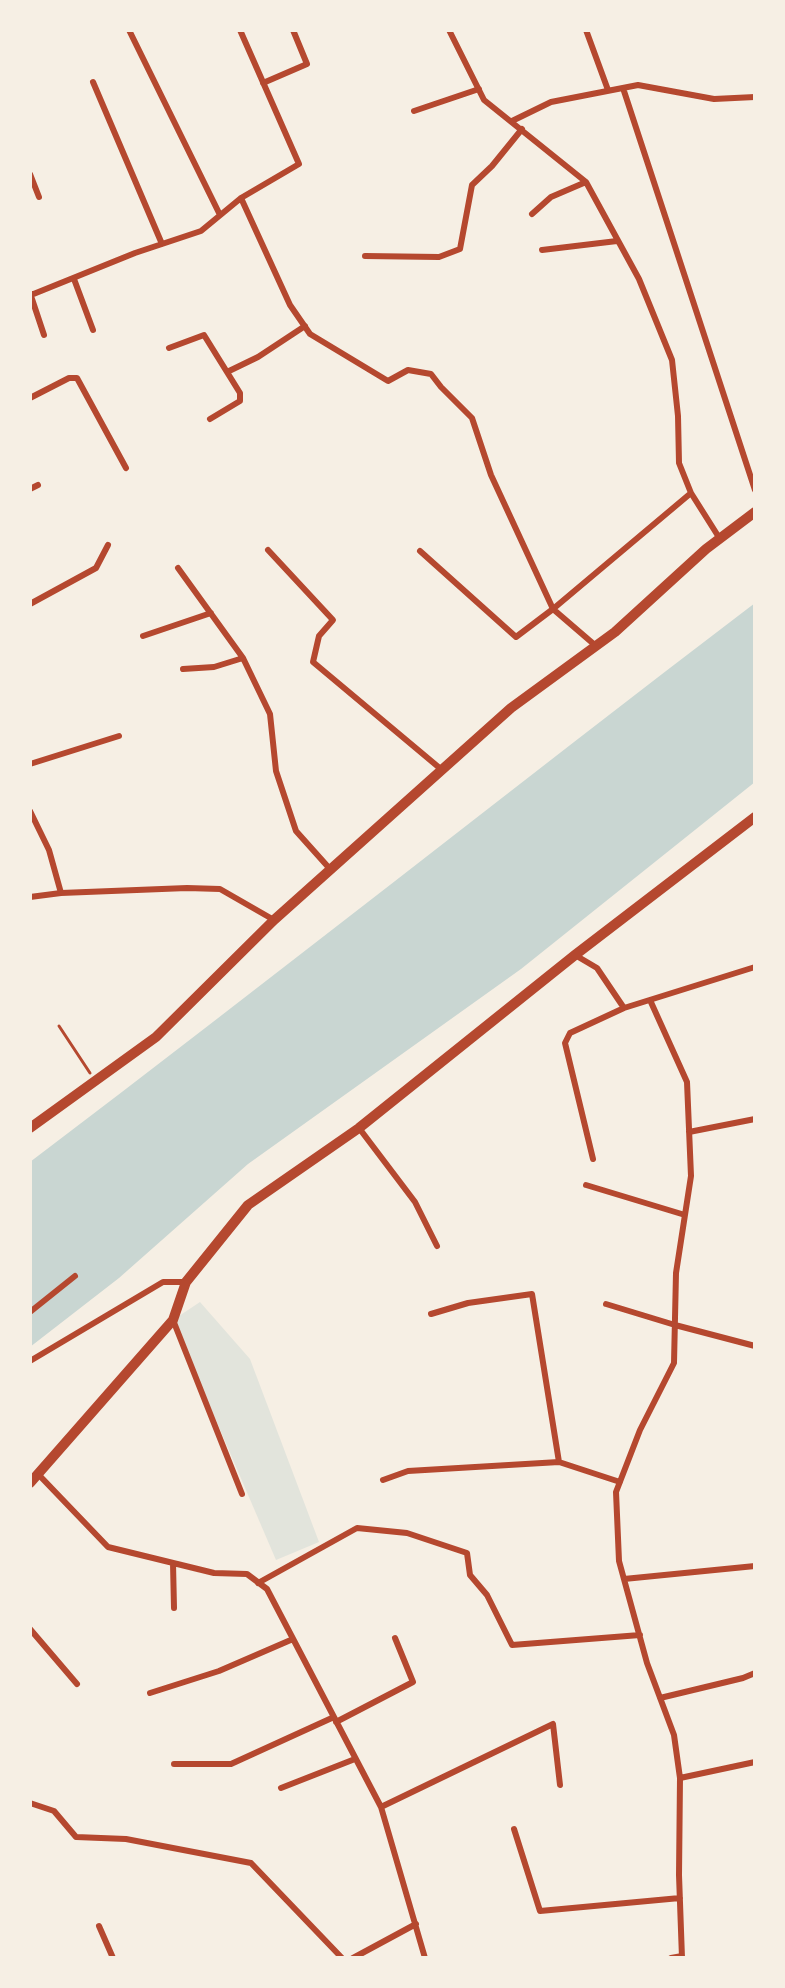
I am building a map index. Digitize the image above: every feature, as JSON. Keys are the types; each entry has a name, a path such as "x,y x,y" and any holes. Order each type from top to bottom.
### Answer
{"street":[{"path":"129,30 220,215"},
{"path":"44,335 31,294 201,231 241,198 299,164 240,30"},
{"path":"263,83 307,64 293,30"},
{"path":"449,30 484,100 586,182 639,279 672,360 678,416 679,463 691,493 720,539"},
{"path":"586,30 608,90"},
{"path":"93,82 162,244"},
{"path":"512,121 551,102 638,85 714,99 755,97"},
{"path":"623,87 755,490"},
{"path":"414,111 479,89"},
{"path":"364,256 439,257 460,249 472,185 522,129"},
{"path":"30,174 39,197"},
{"path":"532,214 551,197 586,182"},
{"path":"241,198 290,305 310,334 388,381 408,370 431,374 472,418 491,475 553,609 596,646"},
{"path":"542,250 617,241"},
{"path":"74,279 93,330"},
{"path":"227,372 258,357 305,326"},
{"path":"169,348 204,335 240,393 240,402 210,419"},
{"path":"30,398 69,378 77,378 126,468"},
{"path":"30,489 38,485"},
{"path":"420,551 516,637 553,609 691,493"},
{"path":"30,1128 156,1037 274,920 511,708 615,632 720,539 755,512"},
{"path":"30,604 96,568 108,545"},
{"path":"268,550 333,620 319,636 313,662 442,770"},
{"path":"178,568 243,658 270,714 276,771 296,831 330,869"},
{"path":"143,636 211,613"},
{"path":"183,669 214,667 243,658"},
{"path":"30,764 119,736"},
{"path":"30,811 50,850 61,893"},
{"path":"30,1483 173,1320 186,1282 248,1205 359,1128 575,956 755,818"},
{"path":"30,897 61,893 187,888 220,889 274,920"},
{"path":"575,956 597,968 624,1008"},
{"path":"593,1159 565,1043 570,1033 624,1008 755,967"},
{"path":"650,1000 687,1082 691,1176 676,1273 674,1363 640,1430 616,1492 619,1561 660,1698 674,1734 680,1778 682,1957 671,1958"},
{"path":"689,1132 755,1119"},
{"path":"359,1128 415,1203 437,1246"},
{"path":"586,1185 685,1215"},
{"path":"30,1312 75,1276"},
{"path":"30,1361 163,1282 186,1282"},
{"path":"430,1314 468,1303 532,1294 560,1462"},
{"path":"606,1304 755,1346"},
{"path":"173,1320 242,1494"},
{"path":"383,1480 408,1471 560,1462 620,1482"},
{"path":"38,1474 108,1547 214,1573 247,1574 267,1589 381,1807 425,1958"},
{"path":"258,1582 357,1528 407,1533 467,1553 470,1575 487,1595 512,1645 640,1635"},
{"path":"173,1563 174,1608"},
{"path":"624,1579 755,1566"},
{"path":"30,1629 76,1684"},
{"path":"174,1764 231,1764 335,1720 413,1682 395,1638"},
{"path":"150,1693 219,1671 293,1640"},
{"path":"660,1698 755,1673"},
{"path":"381,1807 553,1724 560,1785"},
{"path":"281,1788 355,1759"},
{"path":"680,1778 755,1762"},
{"path":"30,1803 54,1811 76,1837 126,1839 251,1863 342,1958"},
{"path":"514,1829 540,1911 680,1898"},
{"path":"353,1958 416,1924"},
{"path":"99,1926 113,1958"}],"path":[{"path":"59,1026 95,1081"}],"shaded area":[{"path":"755,603 755,782 521,969 248,1164 119,1278 30,1347 30,1162"},
{"path":"200,1302 250,1359 319,1542 276,1560 173,1320"}]}
